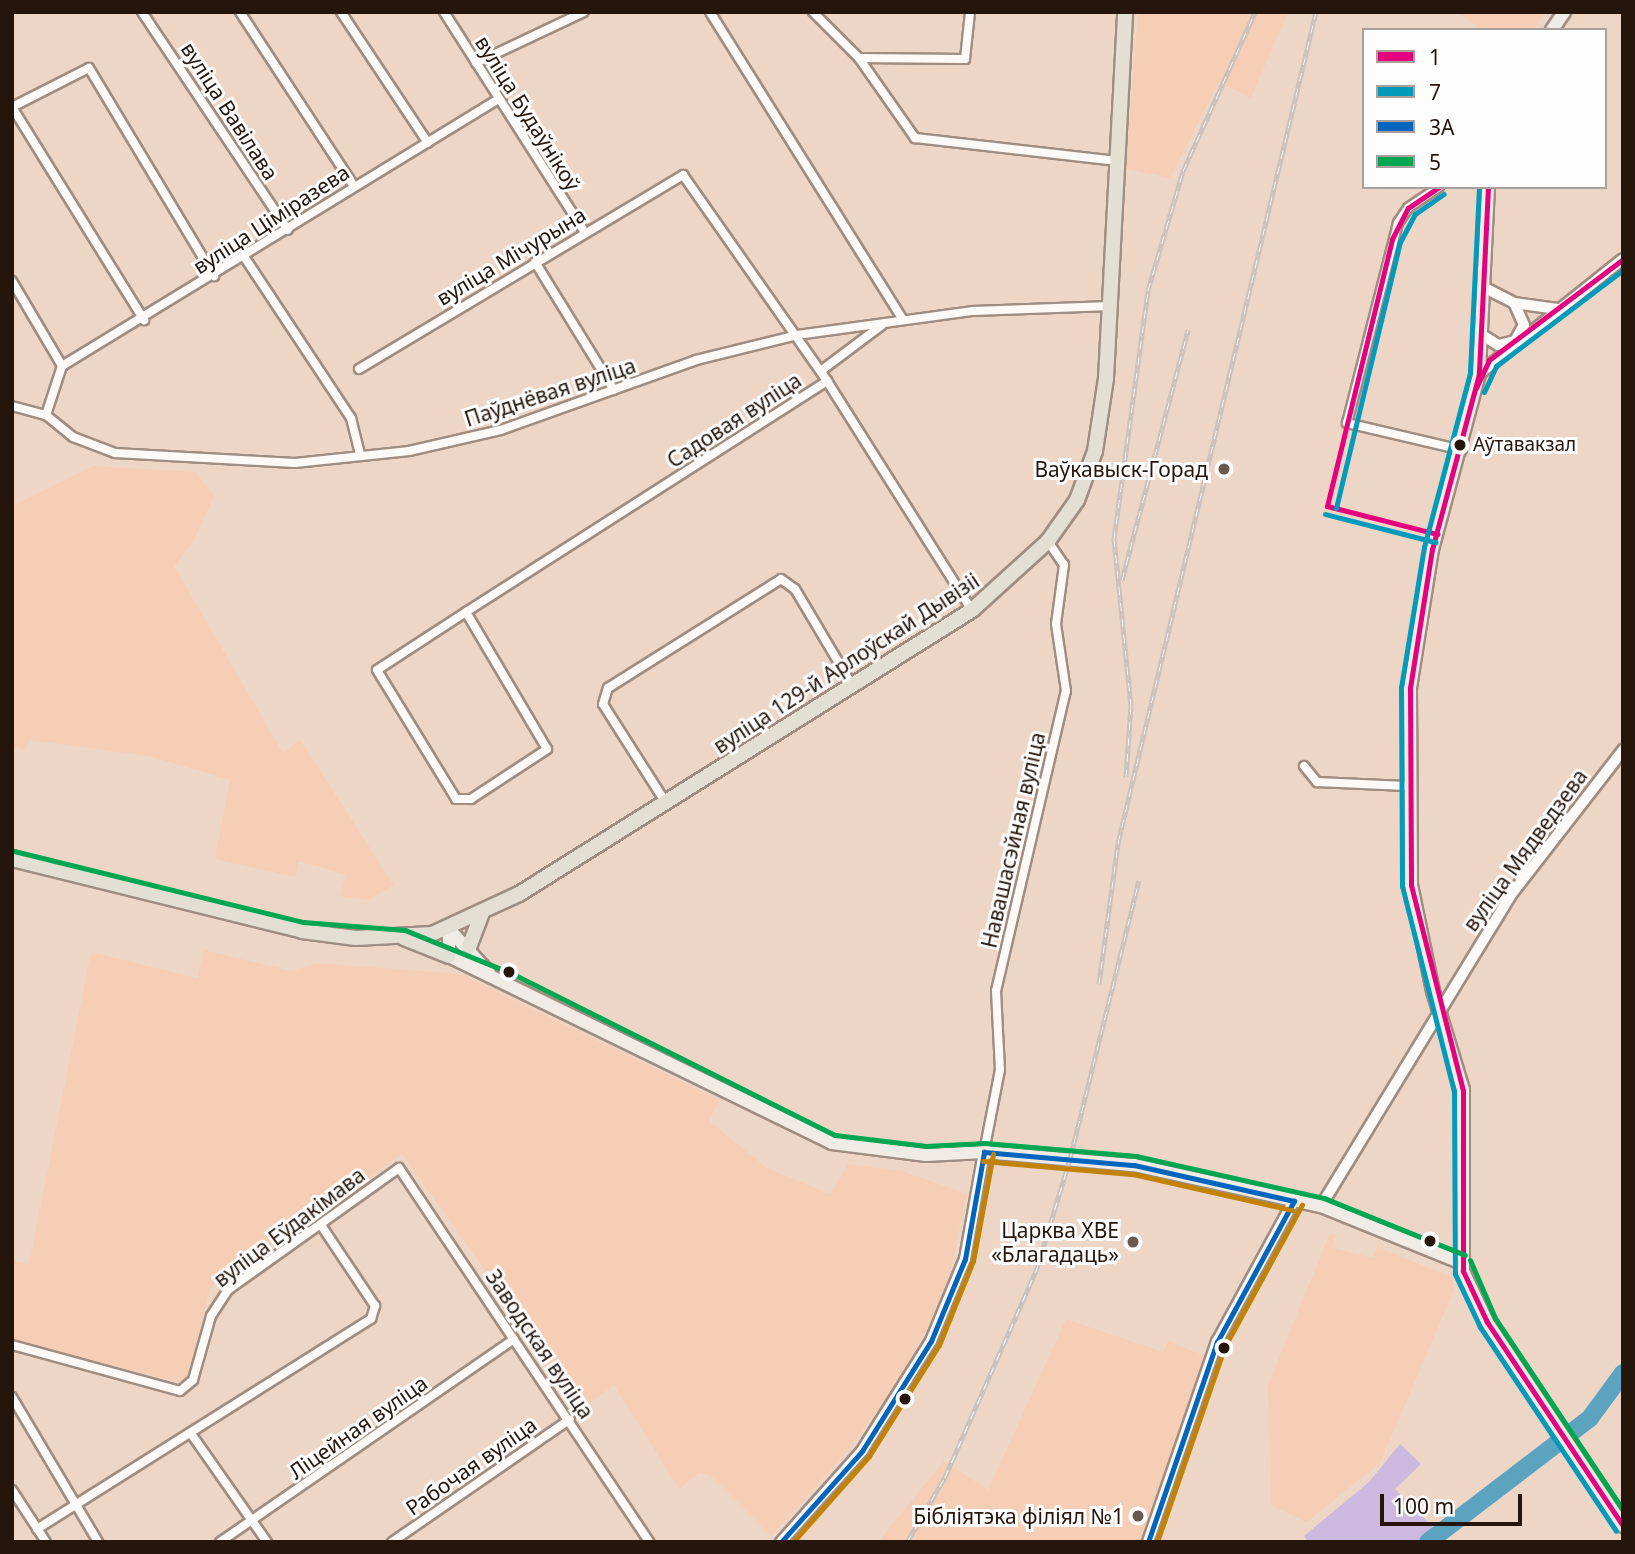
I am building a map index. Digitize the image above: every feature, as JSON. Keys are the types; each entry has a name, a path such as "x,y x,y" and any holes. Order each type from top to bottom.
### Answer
{"main road":[{"name":"вуліца 129-й Арлоўскай Дывізіі","path":"403,938 449,929 481,915 666,803 972,610 1048,541 1077,500 1095,451 1111,306 1125,12"},
{"path":"1553,28 1564,12"},
{"path":"1488,189 1483,287 1478,327 1479,374 1462,450 1432,549 1419,625 1406,786 1411,885 1437,1009 1463,1090 1462,1263 1487,1322 1560,1427 1623,1526"},
{"path":"12,859 303,931 403,938 489,972 816,1138 877,1151 984,1152 1134,1165 1321,1206 1462,1263"},
{"path":"469,947 481,915"},
{"path":"449,929 469,947 489,972"},
{"path":"449,929 449,956"}],"street":[{"name":"вуліца Вавілава","path":"142,12 288,230"},
{"path":"240,12 354,186"},
{"path":"341,12 428,143"},
{"name":"вуліца Будаўнікоў","path":"444,12 497,100 584,231"},
{"path":"476,63 584,12"},
{"path":"710,12 903,320"},
{"path":"813,12 859,58 915,138 1118,161"},
{"path":"859,58 965,59 970,12"},
{"path":"144,320 12,107 89,68 214,276"},
{"name":"вуліца Ціміразева","path":"62,366 144,320 354,186 497,100"},
{"name":"вуліца Мічурына","path":"359,369 682,174 797,335"},
{"path":"1436,189 1408,208 1398,223 1347,423 1462,450"},
{"path":"245,258 351,418 360,455"},
{"path":"1479,374 1515,341 1623,259"},
{"path":"535,262 614,390"},
{"path":"12,281 62,366 47,415 12,406"},
{"path":"1483,287 1511,302 1558,309"},
{"path":"1511,302 1478,327 1491,344 1515,341"},
{"path":"1511,302 1524,325 1515,341"},
{"name":"Паўднёвая вуліца","path":"47,415 73,437 115,453 295,463 360,455 501,430 696,360 797,335 903,320 1111,306"},
{"path":"822,370 887,322"},
{"path":"797,335 827,381"},
{"name":"Садовая вуліца","path":"466,612 547,749 471,799 456,799 377,670 466,612 827,381 972,610"},
{"name":"Навашасэйная вуліца","path":"984,1152 1000,1070 996,990 1066,691 1056,624 1065,565 1048,541"},
{"path":"666,803 603,704 608,688 781,579 795,589 852,685"},
{"name":"вуліца Мядведзева","path":"1321,1206 1437,1009 1513,892 1623,750"},
{"path":"1304,766 1317,782 1406,786"},
{"path":"781,1542 862,1451 931,1341 965,1259 984,1152"},
{"name":"вуліца Еўдакімава","path":"12,1345 180,1391 193,1380 217,1304 399,1168"},
{"name":"Заводская вуліца","path":"399,1168 570,1419 649,1542"},
{"path":"1148,1542 1217,1342 1294,1201"},
{"path":"37,1528 78,1508 359,1329 375,1306 321,1224"},
{"name":"Ліцейная вуліца","path":"220,1542 514,1339"},
{"path":"12,1397 98,1542"},
{"name":"Рабочая вуліца","path":"392,1542 570,1419"},
{"path":"192,1435 267,1542"},
{"path":"12,1490 46,1542"}],"shaded area":[{"path":"1138,12 1288,12 1251,98 1219,82 1170,178 1126,169"},
{"path":"1456,12 1545,12 1534,28 1479,28"},
{"path":"93,466 196,472 214,496 193,542 174,566 283,753 300,740 394,885 368,900 340,896 346,875 310,864 299,862 295,877 215,859 230,780 149,756 30,740 25,751 12,745 12,506"},
{"path":"204,950 291,971 317,963 461,974 719,1100 709,1121 767,1168 830,1194 848,1164 902,1171 967,1194 946,1291 900,1380 844,1455 771,1536 711,1476 699,1473 679,1489 614,1385 584,1408 402,1154 210,1288 186,1384 14,1341 12,1261 29,1264 91,952 197,978"},
{"path":"1330,1233 1336,1235 1331,1247 1373,1258 1377,1247 1454,1278 1454,1290 1380,1463 1307,1522 1271,1506 1268,1385"},
{"path":"1066,1319 1163,1352 1168,1341 1208,1357 1142,1542 878,1542 944,1461 988,1490"},
{"path":"1400,1444 1421,1464 1395,1489 1436,1530 1418,1542 1308,1542 1304,1536 1369,1482"}],"waterway":[{"path":"1428,1542 1590,1418 1623,1373"}],"railway":[{"path":"1126,777 1131,706 1114,539 1148,290 1183,171 1255,12"},
{"path":"1099,984 1118,843 1316,12"},
{"path":"1122,580 1188,330"},
{"path":"907,1542 945,1477 1036,1271 1070,1159 1139,880"}],"transit line":[{"name":"1","path":"1327,506 1392,239 1408,208 1436,189"},
{"name":"7","path":"1479,189 1470,373 1424,547 1401,687 1402,886 1454,1091 1455,1274 1480,1327 1616,1531"},
{"name":"1","path":"1488,189 1479,374 1432,549 1410,688 1411,885 1463,1090 1463,1271 1487,1322 1623,1526"},
{"name":"7","path":"1336,508 1400,242 1415,214 1444,194"},
{"name":"1","path":"1476,388 1489,360 1623,259"},
{"name":"7","path":"1484,392 1496,366 1623,270"},
{"name":"1","path":"1327,506 1437,534"},
{"name":"7","path":"1325,514 1435,542"},
{"name":"5","path":"14,851 303,922 405,930 511,973 835,1135 926,1146 985,1143 1136,1156 1324,1198 1465,1255"},
{"name":"3А","path":"984,1152 1134,1165 1294,1201"},
{"name":"3А","path":"781,1542 862,1451 931,1341 965,1259 984,1152"},
{"path":"793,1542 869,1456 939,1345 973,1261 993,1154"},
{"path":"983,1161 1133,1174 1292,1210"},
{"name":"3А","path":"1148,1542 1217,1342 1294,1201"},
{"path":"1157,1542 1225,1346 1302,1205"},
{"name":"5","path":"1470,1260 1495,1318 1623,1510"}],"place":[{"name":"Аўтавакзал","path":"1460,445"},
{"name":"Ваўкавыск-Горад","path":"1224,469"},
{"name":"Царква ХВЕ «Благадаць»","path":"1133,1242"},
{"name":"Бібліятэка філіял №1","path":"1138,1516"}]}
